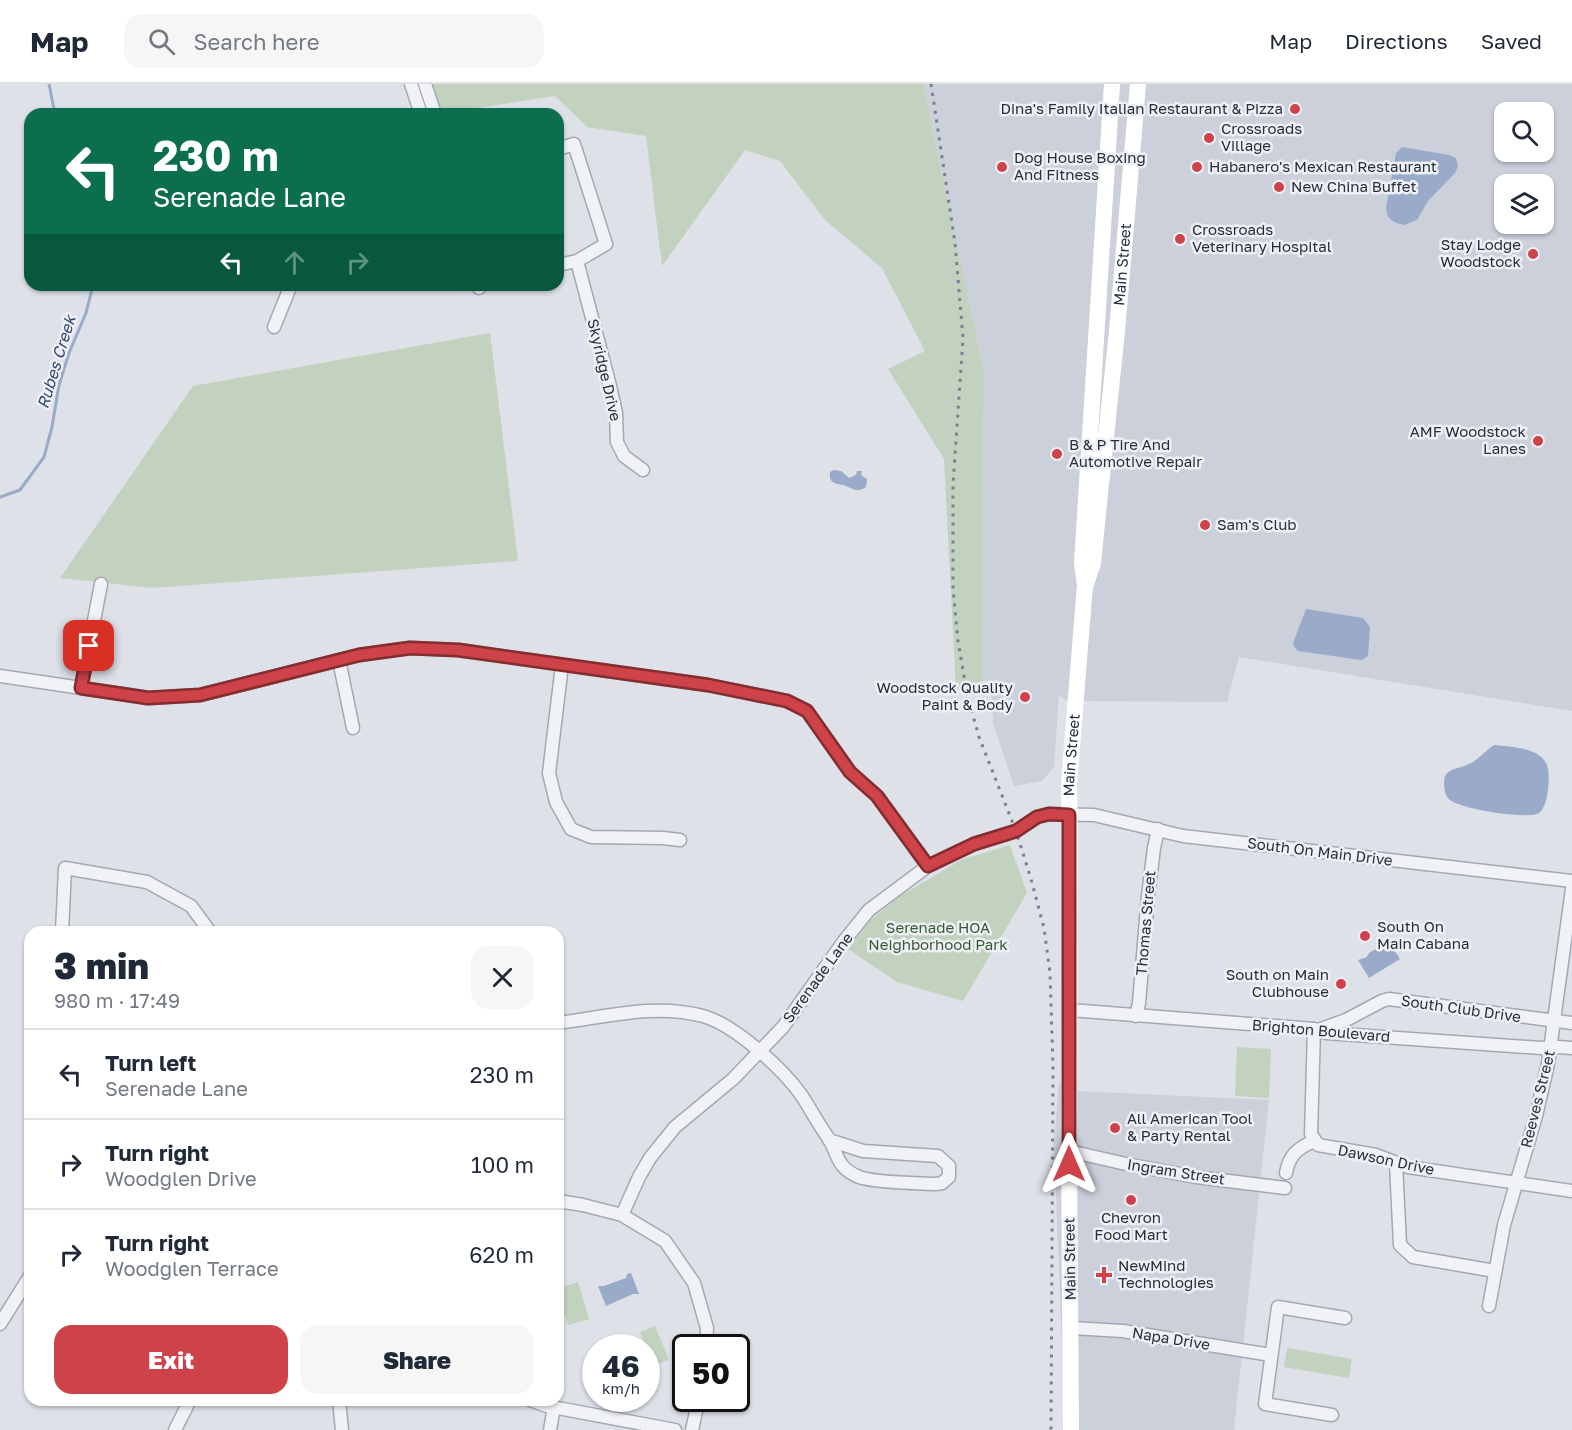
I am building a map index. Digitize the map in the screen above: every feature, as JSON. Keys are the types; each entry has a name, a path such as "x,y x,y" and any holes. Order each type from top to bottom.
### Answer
{"main road":[{"name":"Main Street","path":"1071,1430 1069,784 1085,585 1082,562 1112,84"},
{"name":"Main Street","path":"1085,585 1091,572 1096,533 1117,331 1138,84"}],"street":[{"path":"411,84 419,108"},
{"path":"425,84 433,108"},
{"path":"564,147 574,144 606,244 577,261 564,264"},
{"name":"Skyridge Drive","path":"577,261 616,413 617,442 624,456 643,470"},
{"path":"274,327 289,291"},
{"path":"81,688 101,584"},
{"path":"0,676 148,698 200,695 339,660 410,648 458,650 708,685 787,701 807,711 850,772 877,796 928,866"},
{"path":"339,660 353,728"},
{"path":"562,665 549,773 556,802 571,829 591,837 680,840"},
{"name":"Serenade Lane","path":"622,1215 650,1158 675,1127 733,1079 794,1013 844,941 869,910 928,866 974,844 1016,831 1037,817 1049,814 1069,815"},
{"name":"South On Main Drive","path":"1069,815 1106,817 1183,836 1572,881"},
{"name":"Thomas Street","path":"1136,1016 1142,980 1150,876 1158,830"},
{"path":"62,926 64,868 147,882 191,906 206,926"},
{"name":"Reeves Street","path":"1489,1306 1504,1224 1536,1116 1551,1047 1572,889"},
{"name":"South Club Drive","path":"1317,1030 1346,1020 1389,999 1572,1023"},
{"path":"564,1022 652,1010 705,1017 726,1026 759,1052 789,1081 801,1096 816,1123 829,1140 837,1159 844,1167 860,1177 936,1184 942,1183 949,1177 949,1166 938,1156 863,1151 829,1140"},
{"name":"Brighton Boulevard","path":"1070,1010 1317,1030 1338,1034 1541,1048 1572,1048"},
{"path":"1286,1173 1290,1157 1314,1141 1311,1134 1317,1030"},
{"name":"Dawson Drive","path":"1314,1141 1324,1148 1376,1155 1396,1164 1572,1191"},
{"name":"Ingram Street","path":"1069,1151 1196,1177 1285,1188"},
{"path":"1396,1164 1400,1245 1413,1257 1495,1271"},
{"path":"564,1203 622,1215 665,1241 694,1283 706,1334"},
{"path":"0,1324 24,1286"},
{"path":"1332,1415 1265,1404 1271,1355 1278,1307 1345,1317"},
{"name":"Napa Drive","path":"1071,1328 1123,1330 1271,1355"},
{"path":"175,1430 187,1406"},
{"path":"340,1406 342,1430"},
{"path":"551,1406 675,1430"},
{"path":"550,1430 554,1407"},
{"path":"692,1430 696,1412"}],"shaded area":[{"path":"923,84 1572,84 1572,711 1239,657 1227,702 1070,701 1059,695 1054,767 1042,781 1014,786 993,723 991,681 982,681 984,372"},
{"path":"1059,1082 1078,1091 1269,1100 1234,1430 1065,1430 1054,1142"}],"green space":[{"path":"415,84 923,84 984,372 982,681 956,690 944,459 888,369 925,351 882,268 825,220 780,161 745,150 662,266 646,136 587,127 555,96 478,108 420,108"},
{"path":"490,333 518,561 152,588 60,578 193,386"},
{"name":"Serenade HOA Neighborhood Park","path":"1010,845 1027,893 963,1001 897,982 848,949 870,921 897,898 961,860"},
{"path":"1237,1047 1271,1049 1269,1098 1235,1096"},
{"path":"578,1282 589,1319 568,1325 564,1313 564,1286"},
{"path":"655,1326 658,1334 641,1334 640,1332"},
{"path":"660,1338 669,1360 660,1363"},
{"path":"1287,1348 1352,1359 1349,1378 1284,1367"}],"water":[{"path":"1402,147 1449,155 1456,158 1458,166 1455,173 1428,201 1417,220 1404,225 1390,219 1386,207 1396,153"},
{"path":"841,471 849,478 856,475 857,471 862,471 861,475 867,479 866,487 857,490 834,483 830,472"},
{"path":"1306,609 1363,618 1370,627 1368,656 1362,660 1298,651 1293,643"},
{"path":"1494,745 1534,752 1545,762 1549,774 1548,792 1539,813 1522,815 1492,812 1464,806 1448,798 1444,784 1447,773 1472,763"},
{"path":"1389,942 1400,959 1369,978 1358,960 1381,949"},
{"path":"631,1273 639,1294 633,1294 606,1306 598,1286 626,1278 627,1274"}],"waterway":[{"name":"Rubes Creek","path":"49,84 54,108"},
{"name":"Rubes Creek","path":"0,497 20,490 44,457 59,385 69,353 86,313 92,291"}],"railway":[{"path":"931,84 955,243 963,338 953,485 953,589 958,641 967,694 979,737 1016,831 1031,879 1044,928 1050,973 1053,1067 1051,1430"}],"place":[{"name":"Dina's Family Italian Restaurant & Pizza","path":"1295,109"},
{"name":"Crossroads Village","path":"1209,138"},
{"name":"Dog House Boxing And Fitness","path":"1002,167"},
{"name":"Habanero's Mexican Restaurant","path":"1197,167"},
{"name":"New China Buffet","path":"1279,187"},
{"name":"Crossroads Veterinary Hospital","path":"1180,239"},
{"name":"Stay Lodge Woodstock","path":"1533,254"},
{"name":"AMF Woodstock Lanes","path":"1538,441"},
{"name":"B & P Tire And Automotive Repair","path":"1057,454"},
{"name":"Sam's Club","path":"1205,525"},
{"name":"Woodstock Quality Paint & Body","path":"1025,697"},
{"name":"South On Main Cabana","path":"1365,936"},
{"name":"South on Main Clubhouse","path":"1341,984"},
{"name":"All American Tool & Party Rental","path":"1115,1128"},
{"name":"Chevron Food Mart","path":"1131,1200"},
{"name":"NewMind Technologies","path":"1104,1275"}],"route":[{"path":"89,646 81,688 148,698 200,695 359,655 410,648 458,650 708,685 787,701 807,711 850,772 877,796 928,866 974,844 1016,831 1037,817 1049,814 1069,815 1071,1039 1069,1164"}]}
